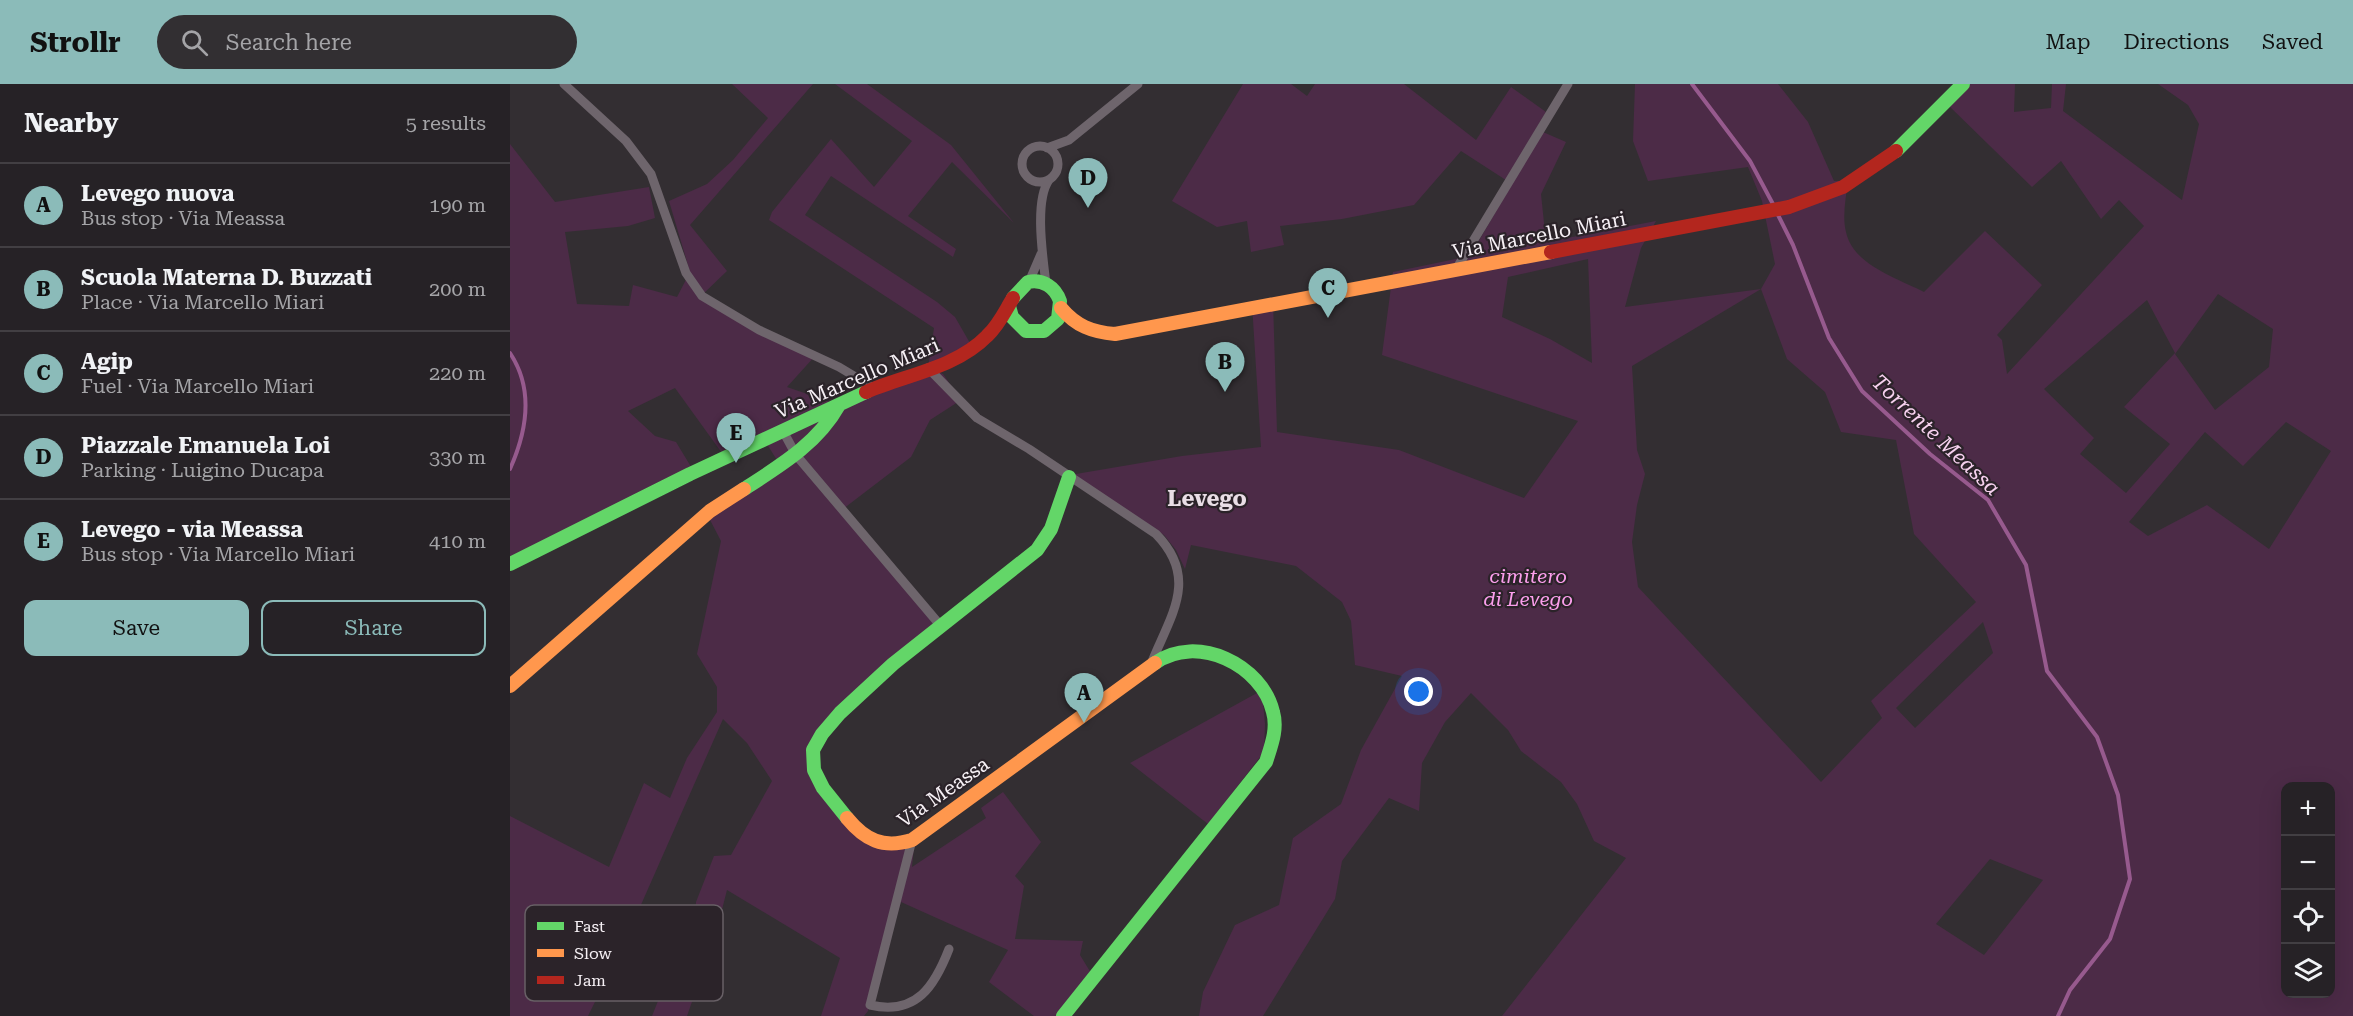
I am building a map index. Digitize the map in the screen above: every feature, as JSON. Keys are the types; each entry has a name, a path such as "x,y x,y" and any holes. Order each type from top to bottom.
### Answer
{"street":[{"path":"564,84 626,141 651,174 686,273 695,289 718,308 839,367 874,388"},
{"path":"1042,196 1034,180 1024,170 1024,158 1031,149 1047,148 1069,140 1138,84"},
{"path":"1455,271 1568,84"},
{"name":"Via Marcello Miari","path":"510,564 602,516 874,388 967,352 1002,327 1016,325 1029,333 1044,332 1051,328 1082,328 1092,332 1115,334 1790,207 1830,194 1874,170 1912,139 1963,84"},
{"path":"1046,284 1042,248 1042,196 1058,165 1056,155 1047,148"},
{"path":"1034,180 1049,180"},
{"path":"1042,248 1036,270 1029,282 1046,284 1057,294 1061,308 1072,322 1082,328"},
{"name":"Via Marcello Miari","path":"989,335 1009,306 1015,291 1029,282"},
{"path":"1009,306 1016,325"},
{"path":"1051,328 1061,308"},
{"name":"Via Meassa","path":"928,368 977,418 1029,448 1156,534 1175,561 1179,580 1177,602 1150,664"},
{"path":"510,686 710,511 795,455 827,426 839,405"},
{"path":"783,431 795,455 940,625"},
{"name":"Via Meassa","path":"1063,1016 1266,762 1274,740 1275,715 1268,692 1253,674 1217,656 1190,651 1165,656 1150,664 912,840 902,844 881,844 859,834 815,776 813,750 818,739 842,710 940,625 1041,545 1069,477"},
{"path":"912,840 870,1005 884,1013 903,1012 918,1003 934,986 950,949"}],"green space":[{"path":"732,84 813,84 690,225 727,271 702,295 815,356 787,387 839,405 928,368 934,328 769,220 772,212 831,139 874,187 912,141 835,84 867,84 951,145 1014,223 952,162 908,216 956,249 953,257 831,176 805,215 937,302 955,317 974,350 929,368 943,374 961,400 930,420 911,457 843,509 940,625 819,739 819,774 862,831 884,841 915,836 912,867 986,818 981,808 1003,792 1041,842 1015,876 1024,886 1015,939 1083,941 1080,955 1091,973 1058,1016 1034,1016 989,982 1008,950 901,902 868,1011 864,1016 821,1016 840,958 727,890 723,906 696,905 714,856 731,855 772,781 747,743 723,719 641,905 525,905 525,1001 595,1001 588,1016 510,1016 510,816 609,867 644,783 670,798 687,758 717,712 717,687 697,654 721,541 709,518 780,465 765,441 727,460 675,388 628,411 655,436 676,442 696,475 510,570 510,144 555,202 649,187 655,218 628,226 565,232 577,304 629,306 633,285 677,297 690,272 669,201 707,184 733,160 768,118"},
{"name":"cimitero di Levego","path":"1243,84 1291,84 1307,96 1315,84 1404,84 1476,140 1511,87 1546,112 1536,129 1566,142 1541,194 1546,242 1656,221 1641,248 1625,307 1761,289 1775,264 1762,201 1748,167 1648,181 1633,141 1635,84 1778,84 1808,122 1834,181 1848,181 1844,213 1846,232 1857,253 1867,262 1889,276 1924,292 1985,231 2042,285 1997,335 2002,340 2007,374 2144,226 2119,200 2101,219 2061,161 2032,187 1946,103 1964,84 2015,84 2014,112 2051,108 2052,84 2066,84 2063,111 2182,200 2199,124 2188,105 2158,84 2353,84 2353,1016 1502,1016 1626,858 1594,841 1577,804 1561,782 1521,751 1508,730 1471,693 1445,722 1422,763 1419,811 1389,798 1342,861 1335,899 1263,1016 1199,1016 1203,992 1235,925 1279,905 1293,838 1341,804 1361,750 1402,676 1355,665 1351,621 1342,602 1296,566 1191,545 1185,569 1176,550 1164,535 1070,475 1182,456 1261,447 1252,304 1273,301 1277,432 1399,450 1524,498 1578,421 1382,355 1393,272 1470,256 1512,184 1461,151 1414,205 1342,219 1280,226 1284,245 1251,252 1247,221 1217,227 1172,201","holes":["1588,259 1592,363 1550,339 1502,317 1508,277","1761,289 1787,359 1825,392 1841,432 1896,440 1914,534 1976,602 1871,701 1882,718 1821,782 1638,587 1632,542 1637,505 1645,474 1637,450 1632,366","2218,294 2273,329 2269,367 2215,410 2175,354","2147,300 2175,353 2124,407 2170,444 2126,493 2080,454 2094,438 2044,389","2286,422 2331,451 2269,549 2207,505 2148,536 2129,522 2205,432 2243,466","1983,622 1993,653 1915,728 1896,708","1990,859 2043,880 1984,955 1936,924"]},
{"path":"1257,693 1263,702 1264,752 1208,824 1130,763"},
{"path":"658,1001 692,1001 687,1016 652,1016"}],"waterway":[{"name":"Torrente Meassa","path":"1692,84 1750,161 1774,206"},
{"name":"Torrente Meassa","path":"1777,213 1793,245 1829,338 1862,391 1930,454 1988,500 2026,565 2047,671 2097,737 2118,795 2130,879 2110,939 2070,990 2058,1016"},
{"path":"510,353 523,381 525,396 521,440 510,469"}],"traffic: fast":[{"path":"1896,151 1963,84"},
{"path":"1009,306 1012,317 1026,331 1044,331 1058,319 1060,301 1048,285 1028,282 1013,298"},
{"path":"510,564 690,474 866,392"},
{"path":"744,489 797,453 820,431 839,405"},
{"path":"847,818 823,788 814,770 813,750 822,734 840,713 893,664 1037,550 1051,529 1069,477"},
{"path":"1063,1016 1266,762 1272,744 1273,712 1256,680 1242,668 1208,653 1190,651 1172,655 1155,663"}],"traffic: slow":[{"path":"1061,308 1085,327 1115,334 1551,252"},
{"path":"510,686 710,511 744,489"},
{"path":"847,818 861,832 875,841 902,843 912,840 1155,663"}],"traffic: jam":[{"path":"1551,252 1789,207 1843,187 1896,151"},
{"path":"866,392 929,370 960,356 991,332 1013,298"}],"place":[{"name":"Piazzale Emanuela Loi","path":"1088,208"},
{"name":"Agip","path":"1328,318"},
{"name":"Scuola Materna D. Buzzati","path":"1225,392"},
{"name":"Levego - via Meassa","path":"736,463"},
{"name":"Levego nuova","path":"1084,723"}],"district":[{"name":"Levego","path":"1207,498"}]}
